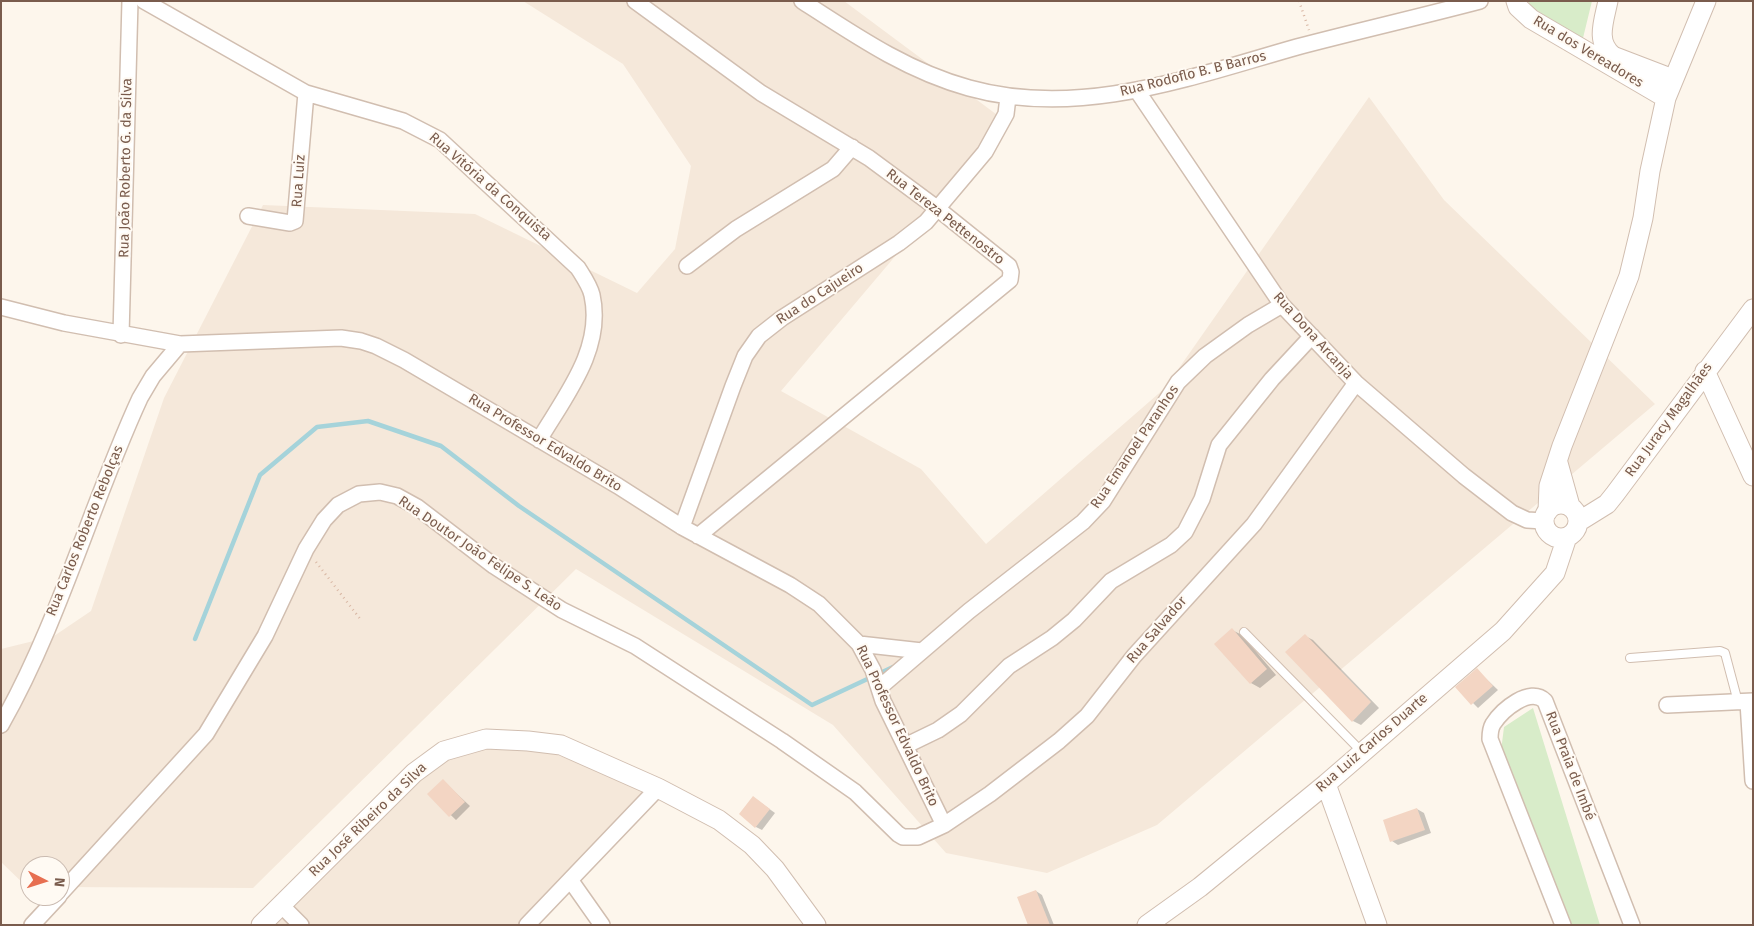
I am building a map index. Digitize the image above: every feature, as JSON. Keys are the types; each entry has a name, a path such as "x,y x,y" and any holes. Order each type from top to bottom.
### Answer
{"street":[{"name":"Rua João Roberto G. da Silva","path":"122,335 130,1"},
{"name":"Rua Vitória da Conquista","path":"144,1 306,93 403,121 423,129 440,140 578,268 592,294 594,320 591,345 584,362 539,440"},
{"name":"Rua Tereza Pettenostro","path":"635,1 761,93 852,147 938,209 1009,266 1011,272 1010,280 698,536"},
{"name":"Rua Rodoflo B. B Barros","path":"802,1 898,61 952,83 1008,97 1060,99 1138,92 1314,43 1480,1"},
{"name":"Rua dos Vereadores","path":"1516,1 1518,7 1531,19 1666,98"},
{"name":"Rua dos Vereadores","path":"1608,1 1601,36 1604,50 1613,56 1673,79"},
{"path":"1558,463 1572,522 1551,535 1546,516 1549,486 1562,446 1629,276 1643,218 1650,171 1666,98 1706,1"},
{"name":"Rua Dona Arcanja","path":"1138,92 1282,305 1356,383 1464,476 1512,513 1527,520 1546,516"},
{"name":"Rua Luiz","path":"248,216 290,223 295,221 306,93"},
{"name":"Rua do Cajueiro","path":"682,527 745,356 759,336 782,318 900,243 926,222 989,146 1006,114 1008,97"},
{"path":"687,266 736,229 833,169 852,147"},
{"name":"Rua Emanoel Paranhos","path":"879,688 969,611 1083,522 1114,484 1178,382 1205,356 1248,325 1282,305"},
{"name":"Rua Professor Edvaldo Brito","path":"1,307 122,335 180,344 341,338 361,341 376,346 404,360 682,527 790,585 819,604 859,644 873,670 883,701 944,825"},
{"name":"Rua Juracy Magalhães","path":"1546,516 1558,504 1572,522 1607,504 1704,372 1749,317"},
{"path":"906,746 938,730 961,714 1009,666 1052,638 1074,620 1111,581 1171,545 1185,532 1202,499 1219,445 1272,379 1312,336"},
{"name":"Rua Carlos Roberto Rebolças","path":"1,725 14,702 60,595 140,398 153,376 180,344"},
{"path":"1704,372 1753,476"},
{"name":"Rua Salvador","path":"918,837 944,825 998,788 1059,741 1087,716 1134,656 1254,524 1356,383"},
{"name":"Rua Doutor João Felipe S. Leão","path":"70,883 206,734 265,636 306,549 324,520 338,505 358,494 380,492 397,496 417,507 494,566 562,610 635,646 818,766 856,792 898,834 903,837 918,837"},
{"name":"Rua Luiz Carlos Duarte","path":"1148,925 1200,887 1326,784 1503,631 1556,573 1572,522"},
{"path":"859,644 922,651"},
{"name":"Rua Praia de Imbé","path":"1563,925 1490,739 1492,724 1510,707 1530,695 1540,697 1545,701 1632,925"},
{"path":"1667,705 1746,702 1753,781"},
{"name":"Rua José Ribeiro da Silva","path":"261,925 414,773 444,751 466,743 486,739 528,741 561,746 658,788"},
{"path":"1326,784 1378,925"},
{"path":"527,925 658,788 719,820 752,845 780,876 816,925"},
{"path":"571,880 602,925"},
{"path":"281,905 301,925"},
{"name":"Rua Doutor João Felipe S. Leão","path":"32,925 49,906"}],"lane":[{"path":"1244,632 1362,752"},
{"path":"1630,658 1720,651 1725,653 1746,702"}],"path":[{"path":"1300,1 1314,43"},
{"path":"306,549 361,620"}],"shaded area":[{"path":"523,1 844,1 1008,123 781,391 921,469 986,544 1165,388 1369,97 1444,200 1655,404 1157,825 1047,873 946,853 833,725 576,569 253,888 70,887 70,856 20,856 20,880 1,862 1,649 54,636 91,611 164,398 263,205 475,214 637,293 675,249 691,166 623,64"},
{"path":"497,744 544,750 660,794 529,925 267,925 441,755"}],"green space":[{"path":"1529,1 1592,1 1583,38 1529,6"},
{"path":"1533,708 1600,925 1567,925 1501,751 1504,727"}],"building":[{"path":"1232,628 1267,669 1250,684 1214,644"},
{"path":"1305,634 1371,702 1352,722 1285,652"},
{"path":"1477,668 1493,686 1471,705 1455,687"},
{"path":"443,779 465,802 449,817 427,794"},
{"path":"753,796 770,809 755,828 739,814"},
{"path":"1417,808 1425,830 1390,842 1383,820"},
{"path":"1036,890 1050,925 1028,925 1017,897"}],"waterway":[{"path":"195,639 260,475 317,427 368,421 441,446 519,506 812,705 893,667"}]}
